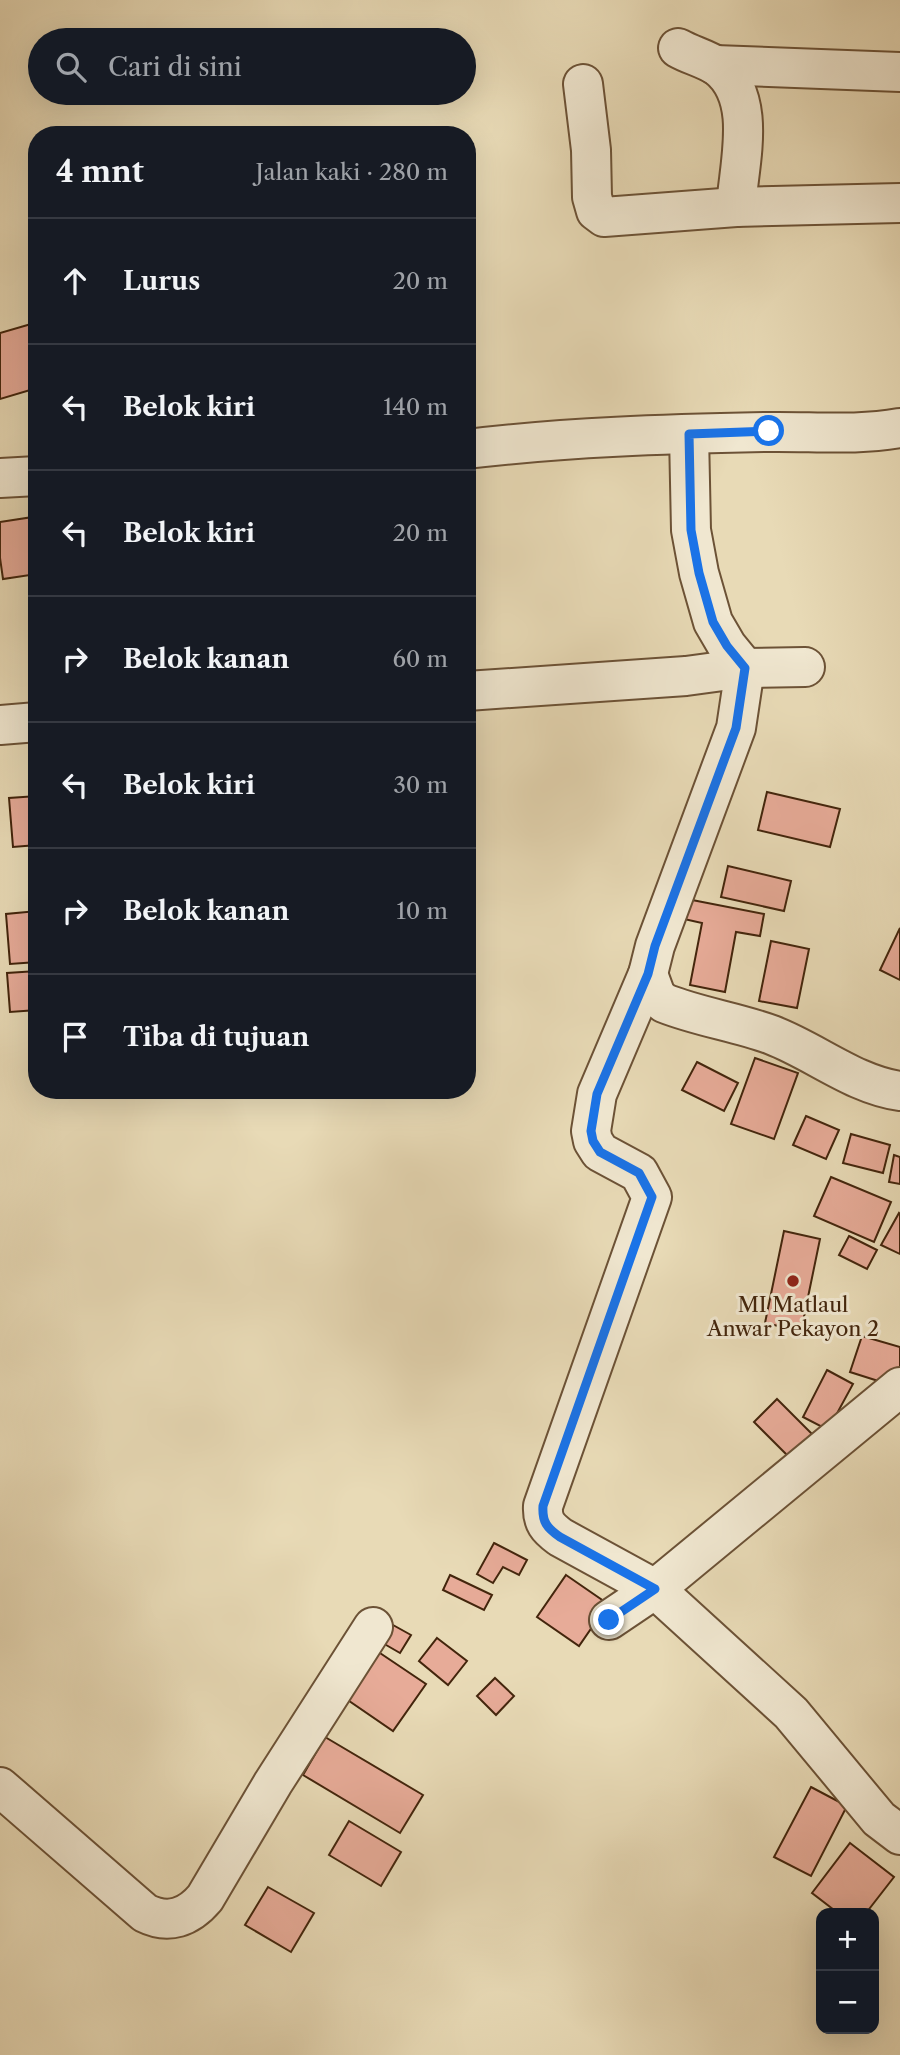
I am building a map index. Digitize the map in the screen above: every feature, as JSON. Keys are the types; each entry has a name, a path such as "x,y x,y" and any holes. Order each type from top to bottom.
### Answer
{"street":[{"path":"678,48 715,65 729,77 739,97 743,122 736,207"},
{"path":"715,65 900,72"},
{"path":"583,84 591,150 592,197 596,211 604,217 736,207 900,203"},
{"path":"476,448 536,441 769,431 857,433 900,428"},
{"path":"689,434 691,530 699,573 713,622 727,646 745,668 736,728 655,946 648,974 597,1094 591,1131 593,1141 600,1152 639,1173 652,1197 543,1506 543,1517 547,1528 560,1537 655,1589 791,1713 879,1819 900,1835"},
{"path":"0,478 28,476"},
{"path":"476,690 686,677 745,668 805,667"},
{"path":"0,725 28,723"},
{"path":"648,974 656,996 664,1003 771,1035 798,1046 840,1071 884,1089 900,1091"},
{"path":"609,1620 655,1589 900,1387"},
{"path":"0,1787 145,1913 157,1918 171,1918 194,1911 205,1898 273,1783 373,1627"}],"building":[{"path":"28,325 28,391 0,399 0,333"},
{"path":"28,518 28,575 3,579 0,522"},
{"path":"767,792 840,809 830,847 758,830"},
{"path":"28,797 28,846 13,847 9,798"},
{"path":"728,866 791,881 784,911 721,897"},
{"path":"687,899 764,914 760,936 736,932 725,992 690,985 702,923 684,919"},
{"path":"28,912 28,963 10,964 6,914"},
{"path":"900,928 900,980 880,970"},
{"path":"771,941 809,949 797,1008 759,1001"},
{"path":"28,972 28,1011 10,1012 7,973"},
{"path":"755,1058 798,1073 774,1139 731,1124"},
{"path":"697,1062 738,1083 724,1111 682,1090"},
{"path":"806,1116 839,1130 826,1159 793,1145"},
{"path":"851,1134 890,1145 883,1173 843,1163"},
{"path":"894,1155 900,1157 900,1184 889,1182"},
{"path":"831,1177 891,1202 874,1242 814,1216"},
{"path":"900,1214 900,1254 881,1245"},
{"name":"MI Matlaul Anwar Pekayon 2","path":"784,1231 820,1239 801,1331 765,1323"},
{"path":"849,1236 877,1250 867,1269 839,1255"},
{"path":"862,1336 900,1347 900,1366 894,1386 850,1372"},
{"path":"827,1370 853,1384 828,1430 803,1417"},
{"path":"777,1399 812,1434 789,1457 754,1422"},
{"path":"494,1543 527,1560 519,1575 503,1567 493,1583 477,1574"},
{"path":"450,1575 492,1595 484,1610 443,1590"},
{"path":"566,1575 608,1604 579,1646 537,1617"},
{"path":"384,1620 411,1635 400,1653 374,1638"},
{"path":"437,1638 467,1661 448,1685 419,1661"},
{"path":"371,1647 426,1684 393,1731 339,1694"},
{"path":"495,1678 514,1696 496,1715 477,1696"},
{"path":"325,1737 423,1795 400,1833 303,1775"},
{"path":"811,1787 847,1806 811,1876 774,1857"},
{"path":"349,1821 401,1852 381,1886 329,1855"},
{"path":"850,1843 894,1877 870,1908 832,1908 812,1893"},
{"path":"268,1887 314,1913 291,1952 245,1925"}],"place":[{"name":"MI Matlaul Anwar Pekayon 2","path":"793,1281"}],"route":[{"path":"609,1620 655,1589 560,1537 547,1528 543,1517 543,1506 652,1197 639,1173 615,1163 600,1152 593,1141 591,1131 597,1094 648,974 655,946 724,764 736,728 741,700 745,668 727,646 713,622 699,573 691,530 689,434 769,431"}]}
